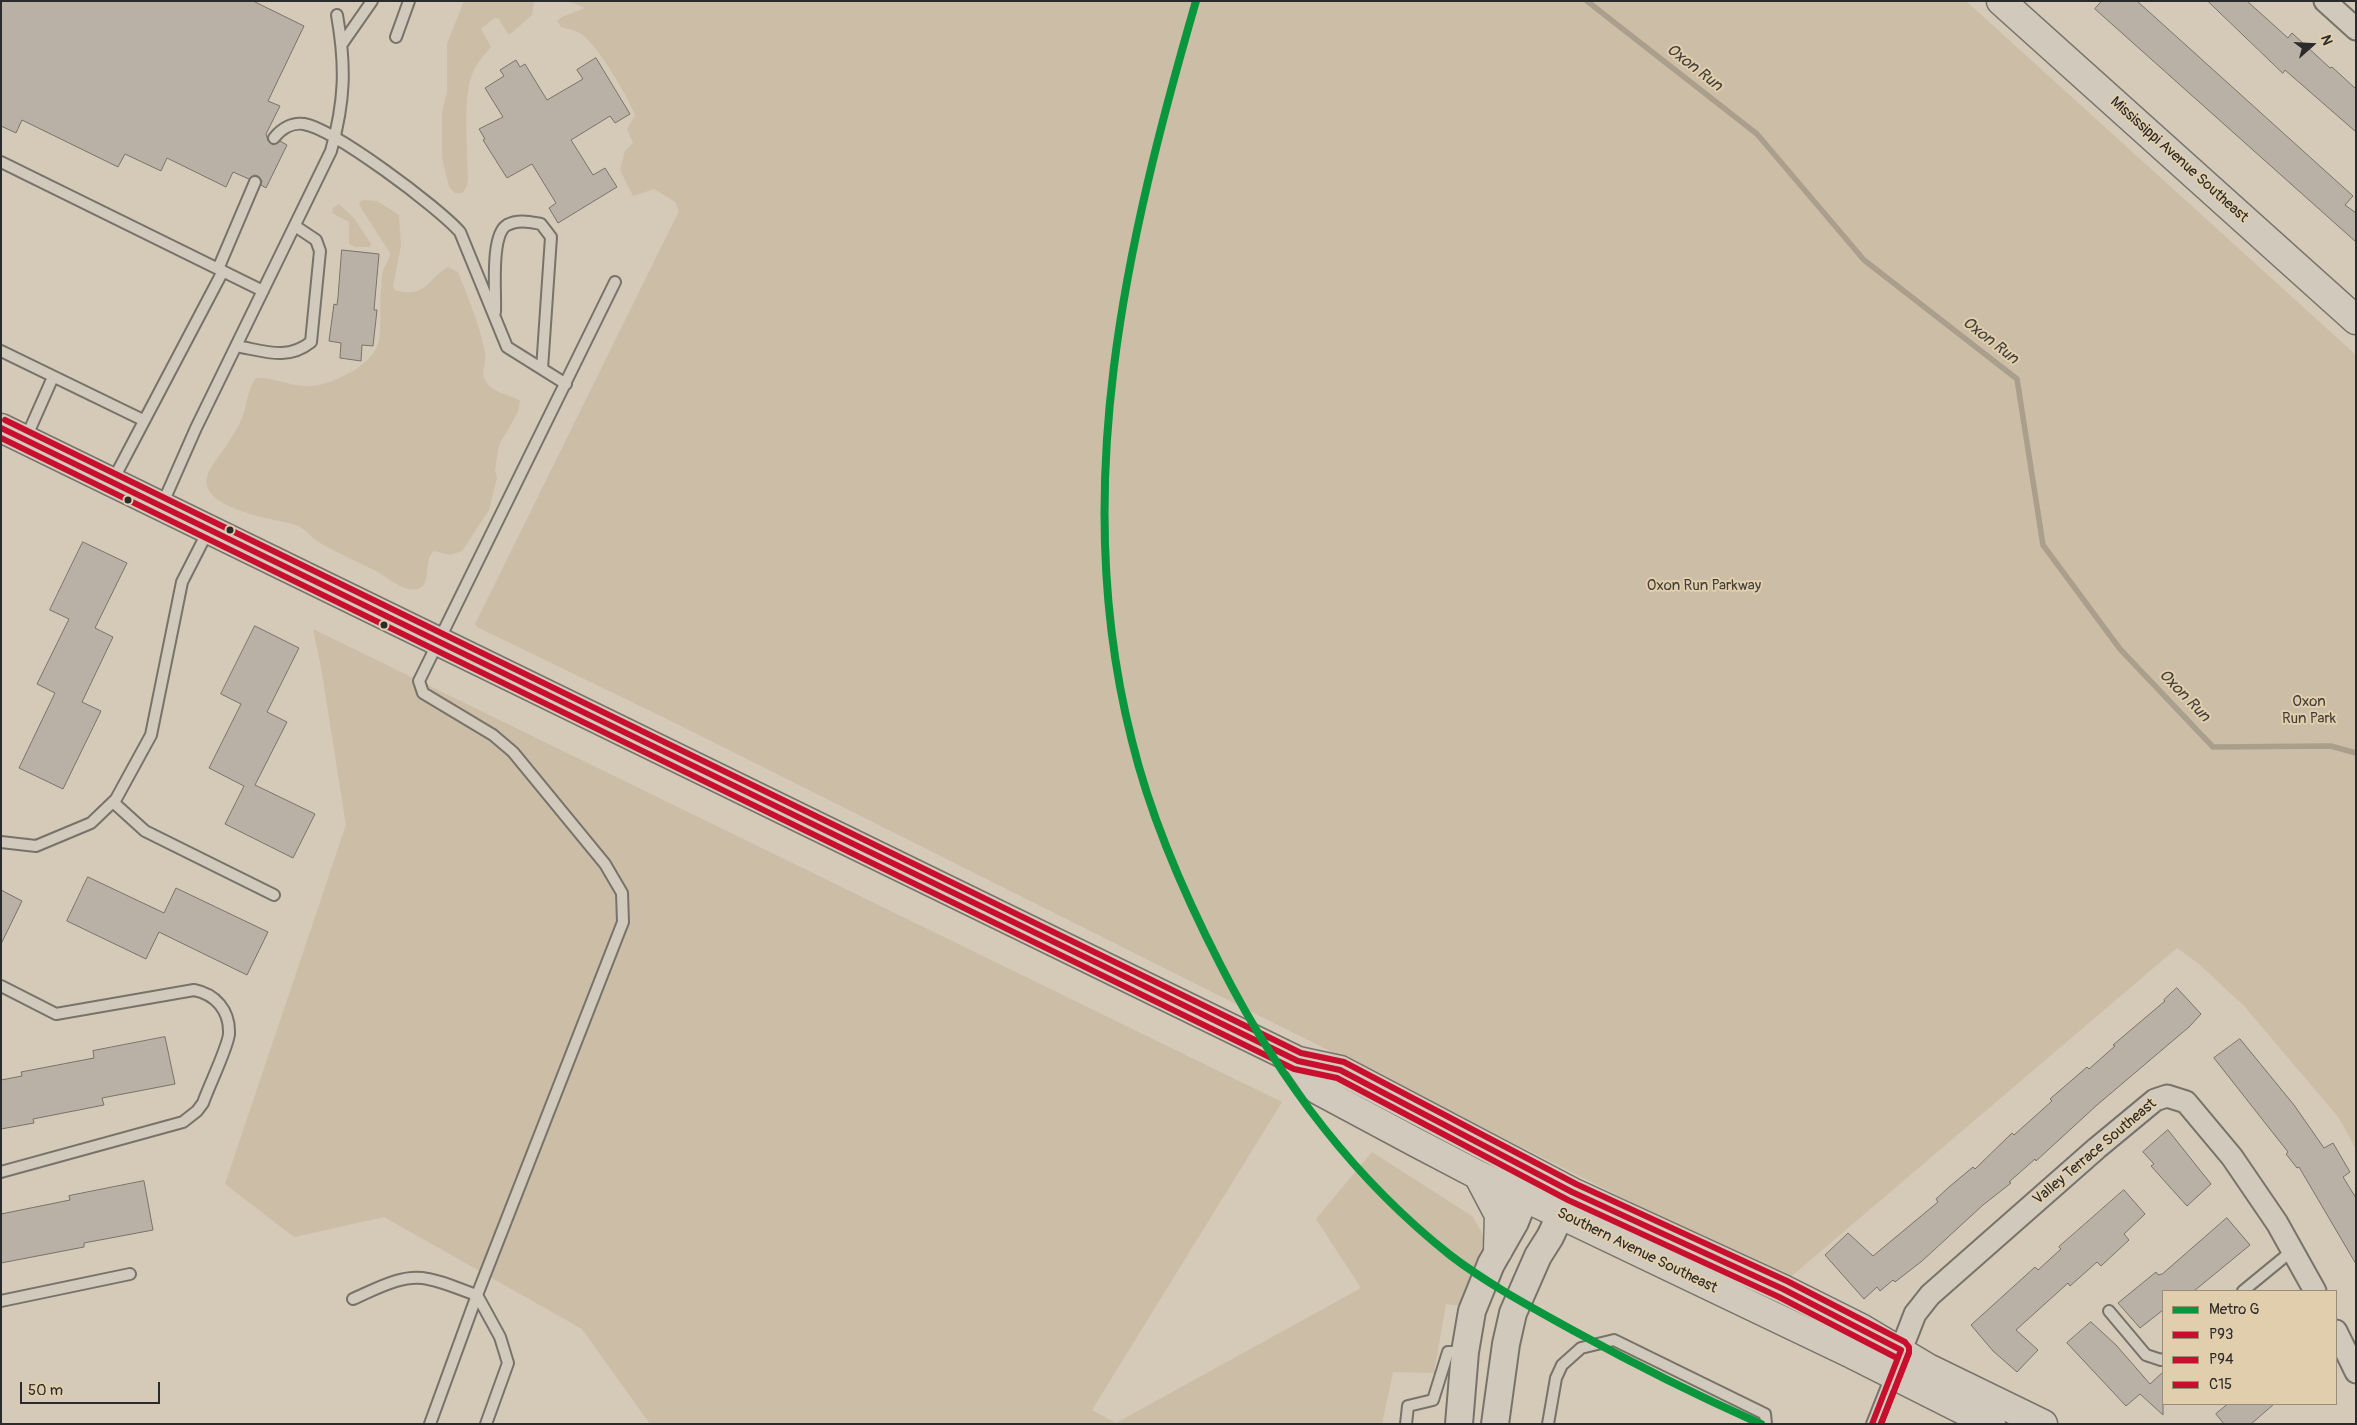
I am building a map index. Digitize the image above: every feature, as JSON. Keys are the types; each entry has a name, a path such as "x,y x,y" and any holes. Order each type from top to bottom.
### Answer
{"main road":[{"name":"Mississippi Avenue Southeast","path":"2001,1 2356,320"},
{"name":"Southern Avenue Southeast","path":"13,434 1298,1060 1340,1070 1535,1172 1566,1203 1891,1375 1991,1424"},
{"name":"Southern Avenue Southeast","path":"1298,1060 1318,1090 1478,1175 1525,1197 1566,1203 1783,1289 1901,1350 1928,1368 2043,1424"},
{"path":"1478,1175 1499,1215 1498,1250"}],"street":[{"path":"2325,1 2356,29"},
{"name":"Valley Terrace Southeast","path":"1901,1350 1915,1314 1930,1295 2096,1148 2161,1097 2174,1097 2186,1102 2256,1189 2293,1250 2312,1290"},
{"path":"1459,1424 1465,1352 1472,1311 1498,1250 1515,1222 1535,1172"},
{"path":"1495,1424 1506,1344 1513,1312 1538,1256 1550,1237 1566,1203"},
{"path":"2337,1333 2356,1372"}],"lane":[{"path":"342,44 372,1"},
{"path":"396,37 409,1"},
{"path":"162,506 191,438 332,151 341,116 344,81 342,44 337,15"},
{"path":"274,138 281,130 302,123 319,129 335,138 447,218 460,232 507,347 566,384"},
{"path":"1,162 263,291"},
{"path":"112,483 220,270 255,182"},
{"path":"495,318 496,240 507,225 522,221 541,224 551,237 542,370"},
{"path":"236,346 284,354 300,351 311,342 320,251 316,240 295,226"},
{"path":"430,1424 477,1295 623,922 622,893 605,864 513,752 493,736 423,693 419,681 615,282"},
{"path":"1,351 143,420"},
{"path":"13,434 53,377"},
{"path":"1,842 36,846 91,823 113,802 151,735 182,582 209,530"},
{"path":"113,802 145,831 274,895"},
{"path":"1,986 56,1014 194,990 208,993 221,1004 229,1035 203,1103 197,1111 183,1122 1,1172"},
{"path":"2244,1290 2293,1250"},
{"path":"1,1301 130,1274"},
{"path":"353,1299 387,1284 414,1278 428,1278 477,1295 500,1337 508,1363 486,1424"},
{"path":"2109,1311 2146,1355 2162,1359"},
{"path":"1548,1424 1556,1378 1562,1365 1581,1348 1614,1340 1765,1414 1766,1424"},
{"path":"1872,1424 1901,1350"},
{"path":"1406,1424 1408,1406 1433,1400 1448,1352 1465,1352"}],"green space":[{"path":"464,1 534,1 532,15 509,35 498,18 494,18 481,29 491,47 477,65 470,82 467,109 468,180 466,188 462,193 455,193 449,187 442,157 442,112 447,92 447,44"},
{"name":"Oxon Run Parkway","path":"568,1 1966,1 2356,355 2356,1149 2339,1118 2245,1007 2199,964 2177,948 1787,1280 671,721 477,627 475,624 679,211 675,202 654,189 633,196 620,170 625,151 633,143 627,129 635,115 619,83 594,47 580,33 561,27 557,21 562,17 585,8"},
{"path":"364,200 377,201 399,215 401,246 393,286 395,290 413,292 420,290 448,267 458,272 483,343 485,357 483,372 485,379 490,387 520,401 518,412 499,445 495,470 497,478 489,510 462,551 450,555 434,551 430,555 425,583 417,589 401,586 376,571 342,555 322,544 298,526 250,514 225,504 209,491 207,486 210,469 235,432 256,378 306,386 322,384 353,371 370,357 376,349 380,333 382,276 390,253 361,208 359,202"},
{"path":"339,204 354,218 371,244 370,247 356,247 349,244 349,222 332,213 333,208"},
{"path":"313,629 1282,1102 1092,1410 1116,1423 1361,1288 1316,1219 1372,1152 1472,1216 1485,1238 1462,1306 1446,1304 1434,1373 1393,1372 1382,1424 650,1424 582,1329 384,1217 294,1237 225,1184 346,825 321,667"}],"building":[{"path":"1,1 253,1 304,26 268,101 280,106 266,134 268,141 273,145 280,141 287,145 266,188 261,185 262,181 258,176 254,175 249,179 233,172 226,187 167,158 161,171 125,154 118,167 22,120 16,133 1,126"},
{"path":"2102,1 2137,1 2353,196 2345,205 2356,213 2356,242 2095,9"},
{"path":"2208,1 2247,1 2288,38 2292,33 2330,68 2332,67 2356,89 2356,132 2285,70 2283,73"},
{"path":"596,58 630,114 615,123 610,116 571,140 593,175 605,168 617,187 558,223 549,208 556,203 532,164 507,178 483,140 485,139 479,129 503,117 485,88 504,76 500,70 516,60 520,67 525,64 547,100 583,79 577,70"},
{"path":"342,250 379,254 374,310 377,310 373,346 362,345 361,361 340,358 341,343 329,341 334,304 337,305"},
{"path":"83,542 127,563 95,628 113,637 82,702 101,711 63,789 19,768 55,693 37,684 69,619 50,610"},
{"path":"255,626 299,648 267,712 287,722 255,785 315,814 293,858 225,824 244,786 209,768 241,704 221,694"},
{"path":"88,877 164,913 176,888 268,932 247,975 159,932 146,959 67,921"},
{"path":"1,890 22,901 1,944"},
{"path":"2177,988 2201,1014 2189,1027 2097,1105 2036,1161 2035,1159 2009,1182 2011,1183 1983,1205 1922,1261 1895,1282 1893,1280 1880,1291 1877,1287 1864,1299 1825,1255 1848,1233 1873,1256 1938,1202 1936,1199 1949,1187 1973,1167 1975,1169 2012,1133 2014,1135 2052,1101 2050,1099 2087,1067 2089,1069"},
{"path":"165,1037 175,1084 102,1098 104,1105 33,1119 34,1123 1,1129 1,1080 22,1076 21,1072 94,1058 93,1051"},
{"path":"2240,1039 2294,1105 2324,1148 2333,1143 2350,1172 2343,1177 2356,1198 2356,1264 2299,1167 2297,1168 2286,1154 2288,1152 2214,1058"},
{"path":"2168,1130 2211,1184 2187,1206 2151,1166 2154,1164 2143,1152"},
{"path":"144,1181 153,1230 84,1243 84,1247 1,1263 1,1214 70,1200 69,1196"},
{"path":"2124,1190 2145,1214 2124,1234 2129,1240 2101,1266 2097,1262 2070,1286 2068,1283 2016,1330 2038,1350 2017,1372 1993,1351 1971,1325 2035,1267 2038,1270 2061,1249 2059,1247"},
{"path":"2227,1218 2250,1245 2195,1290 2162,1290 2162,1311 2140,1328 2118,1303 2156,1272 2158,1275 2162,1274"},
{"path":"2091,1322 2116,1345 2150,1384 2162,1373 2163,1415 2140,1394 2126,1406 2067,1343"},
{"path":"2227,1405 2273,1405 2251,1424 2224,1424 2216,1414"}],"waterway":[{"name":"Oxon Run","path":"1587,1 1757,134 1864,260 2017,379 2043,545 2120,649 2213,747 2331,746 2356,753"}],"metro line":[{"name":"G","path":"1196,1 1147,184 1128,276 1114,368 1106,461 1105,554 1114,647 1132,741 1149,799 1170,856 1221,966 1267,1047 1320,1123 1381,1193 1450,1255 1496,1286 1644,1368 1761,1424"}],"transit line":[{"name":"C15","path":"5,420 1301,1053 1344,1062 1576,1184 1787,1281 1905,1342 1909,1347 1909,1352 1881,1424"},
{"name":"P93","path":"1,428 1298,1061 1340,1070 1572,1192 1783,1289 1901,1350"},
{"name":"P94","path":"1,438 1294,1069 1337,1078 1568,1200 1779,1297 1897,1358"},
{"name":"P93","path":"1872,1424 1901,1350"},
{"name":"P94","path":"1881,1424 1909,1353"}],"park label":[{"name":"Oxon Run Park","path":"2309,710"}]}
